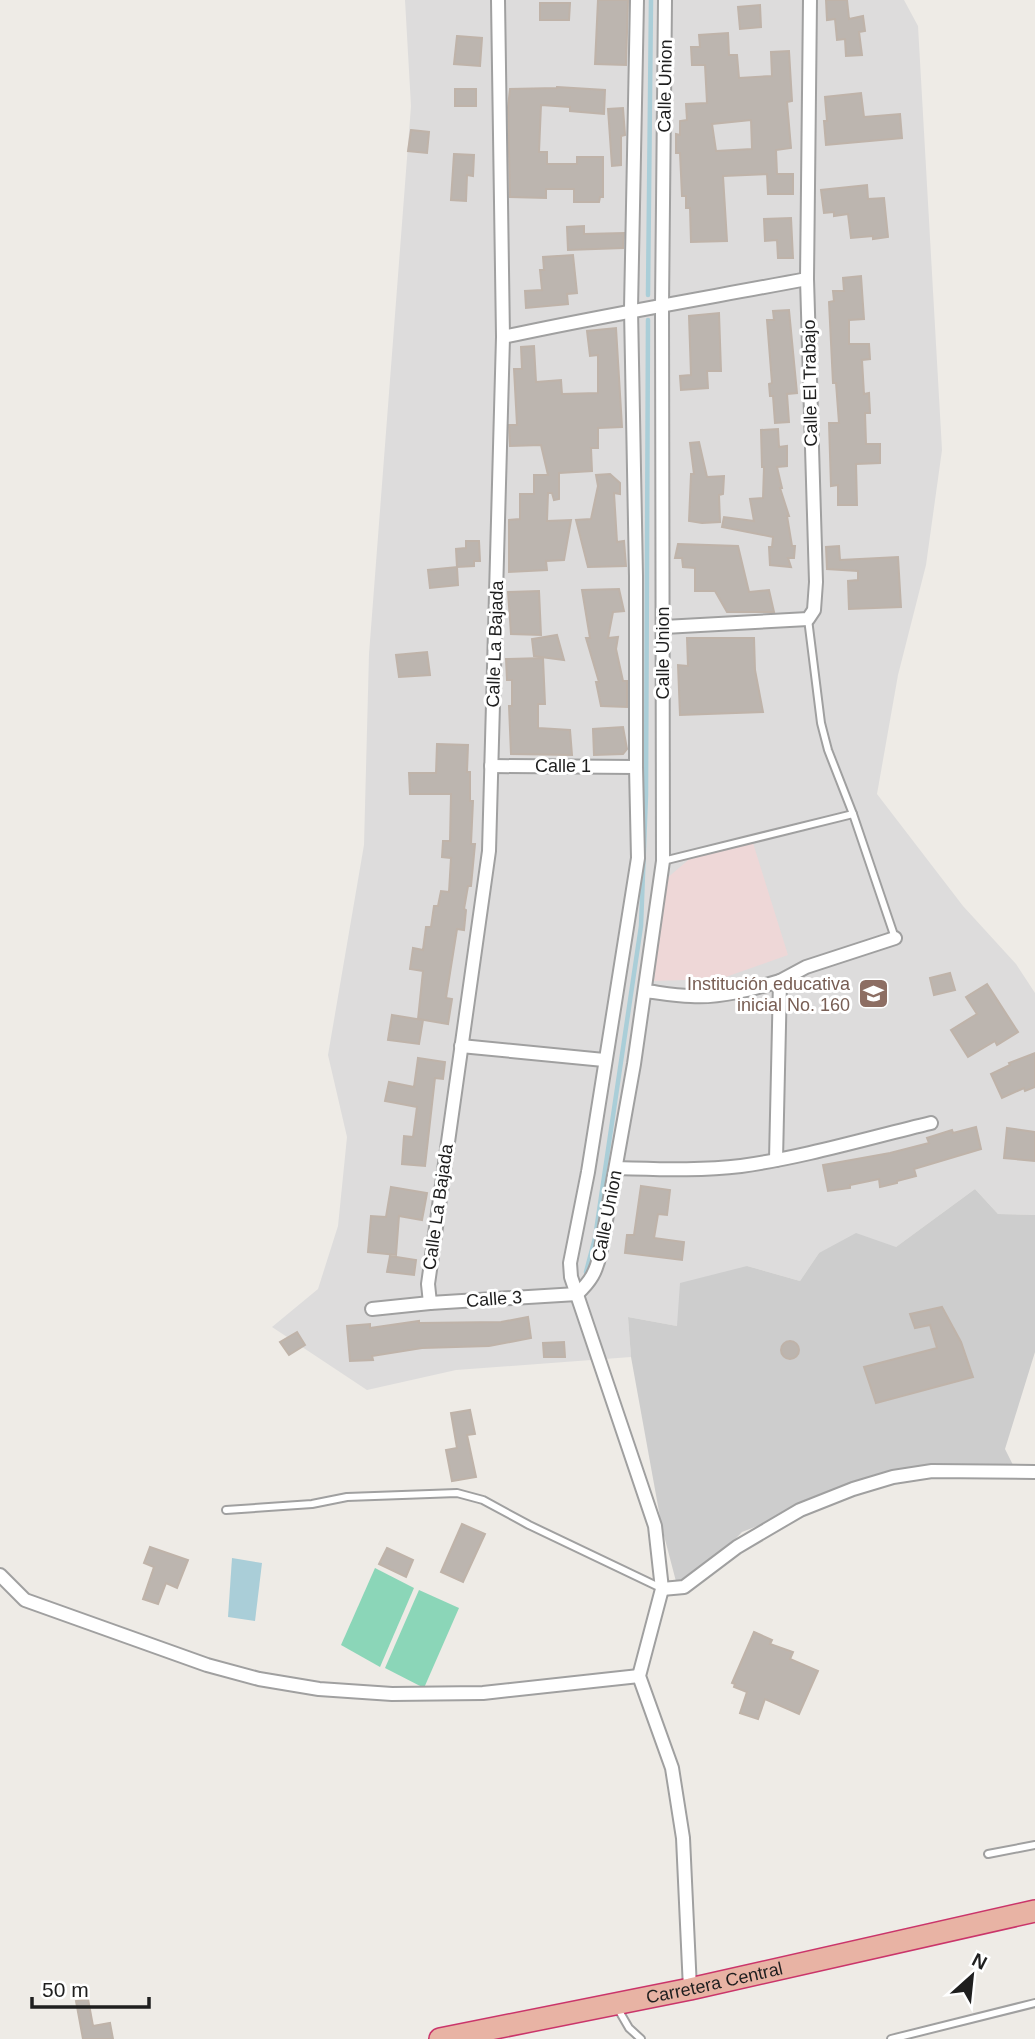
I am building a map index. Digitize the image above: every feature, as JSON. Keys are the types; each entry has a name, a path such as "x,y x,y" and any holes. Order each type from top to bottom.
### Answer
{"highway":[{"name":"Carretera Central","path":"440,2039 690,1989 1035,1911"},
{"name":"Carretera Central","path":"986,1923 1035,1920"}],"street":[{"name":"Calle La Bajada","path":"430,1303 428,1284 488,862 503,337 498,0"},
{"path":"637,0 631,309 638,858 588,1172 570,1263 571,1277 654,1526 662,1588 639,1676 672,1768 683,1839 690,1989"},
{"name":"Calle Union","path":"577,1294 596,1273 617,1168 646,991 663,861 662,306 665,0"},
{"name":"Calle El Trabajo","path":"808,619 814,610 816,595 807,279 810,0"},
{"path":"503,337 631,309 662,306 807,279"},
{"path":"664,627 808,619"},
{"name":"Calle 1","path":"491,765 636,767"},
{"path":"646,991 709,996 780,981 806,967 895,938"},
{"path":"776,1160 780,981"},
{"path":"461,1046 604,1060"},
{"path":"617,1168 676,1170 738,1166 776,1160 931,1123"},
{"name":"Calle 3","path":"373,1308 577,1294"},
{"path":"662,1588 684,1587 737,1547 800,1510 853,1489 893,1477 932,1471 1035,1472"},
{"path":"0,1575 25,1600 234,1674 319,1689 392,1694 483,1693 639,1676"}],"lane":[{"path":"808,619 821,723 828,750 895,938"},
{"path":"663,861 853,814"},
{"path":"226,1510 312,1504 347,1497 457,1493 483,1500 662,1588"},
{"path":"988,1854 1035,1846"},
{"path":"891,2039 1035,2003"},
{"path":"615,2004 629,2028 641,2039"}],"shaded area":[{"path":"405,0 904,0 918,26 942,450 926,565 898,675 877,794 963,906 1016,964 1035,993 1035,1215 998,1214 975,1189 896,1247 819,1253 800,1281 747,1266 677,1326 628,1317 631,1357 456,1370 367,1390 272,1327 318,1289 338,1226 347,1137 328,1055 364,845 369,654 411,106"},
{"path":"753,843 788,955 720,979 654,981 666,879 700,850"},
{"path":"975,1189 998,1214 1035,1215 1035,1352 1005,1449 1017,1473 893,1477 819,1502 742,1532 706,1570 678,1589 662,1528 631,1357 628,1317 677,1326 680,1283 747,1266 800,1281 819,1253 856,1233 896,1247"}],"green space":[{"path":"375,1568 414,1588 380,1667 341,1645"},
{"path":"419,1590 459,1608 424,1688 385,1668"}],"water":[{"path":"232,1558 262,1563 255,1621 228,1617"}],"building":[{"path":"598,0 628,0 626,65 595,64"},
{"path":"826,0 847,0 849,19 863,16 865,31 859,32 862,55 846,56 845,39 837,40 835,19 827,20"},
{"path":"540,3 570,3 569,20 540,20"},
{"path":"760,5 761,27 740,29 738,7"},
{"path":"728,33 729,55 737,55 739,78 772,76 771,52 789,51 792,101 787,102 791,148 776,150 777,174 793,174 793,194 768,194 767,174 723,176 727,241 691,242 690,208 686,208 686,196 682,196 680,153 676,153 676,134 680,135 680,121 687,120 686,104 707,103 705,65 692,65 691,47 700,47 699,35","holes":["751,120 752,149 716,151 712,124"]},
{"path":"457,36 482,38 480,66 454,64"},
{"path":"557,87 605,90 604,114 570,111 570,107 541,105 539,152 547,152 547,164 577,164 577,157 603,157 603,197 600,197 599,202 574,202 574,189 546,189 546,198 510,197 510,89"},
{"path":"455,89 476,89 476,106 455,106"},
{"path":"861,93 864,117 900,114 902,138 826,145 825,97"},
{"path":"623,108 625,135 621,136 621,165 612,166 608,109"},
{"path":"411,130 429,132 427,153 408,151"},
{"path":"454,154 474,155 473,176 467,175 466,201 451,200"},
{"path":"867,185 868,199 884,198 888,237 851,238 848,214 834,216 834,212 824,213 821,190"},
{"path":"791,218 793,258 778,258 777,240 765,241 764,219"},
{"path":"584,226 584,234 624,233 623,248 568,250 567,227"},
{"path":"573,255 577,293 567,294 568,304 526,308 525,291 542,290 540,270 544,270 543,257"},
{"path":"861,276 864,319 849,320 849,344 869,344 870,359 862,360 864,394 869,393 870,413 865,413 866,444 880,444 880,463 856,464 857,505 838,505 838,485 831,486 829,423 839,423 836,383 833,383 829,302 834,301 833,291 844,291 843,278"},
{"path":"789,310 797,393 787,394 789,422 775,423 773,396 770,396 769,384 772,383 767,320 774,320 773,311"},
{"path":"719,313 721,371 707,371 708,388 681,390 680,376 691,375 689,316"},
{"path":"616,328 622,427 598,428 598,448 591,448 592,471 559,473 559,499 554,500 552,493 548,493 547,521 571,520 564,560 546,561 547,570 509,572 509,520 520,519 520,494 534,494 534,475 548,475 541,445 510,446 509,425 517,425 514,369 522,369 521,347 534,346 536,382 561,380 562,394 598,393 598,355 590,356 587,331"},
{"path":"778,429 779,447 787,446 787,466 777,467 789,516 792,546 795,546 794,558 788,558 791,567 770,565 769,547 772,547 773,537 722,527 724,517 754,521 750,499 763,498 761,430"},
{"path":"699,442 707,477 724,476 723,494 719,495 720,522 689,521 691,474 694,474 690,443"},
{"path":"610,474 620,483 620,494 614,493 617,542 624,541 626,566 588,567 576,520 591,519 598,486 596,475"},
{"path":"466,541 479,541 480,561 474,561 474,566 457,567 456,549 466,548"},
{"path":"678,544 738,546 749,592 769,590 774,612 727,612 715,591 695,591 695,568 683,567 682,558 675,558"},
{"path":"839,546 840,560 898,557 901,607 849,609 848,581 858,580 858,571 827,569 826,547"},
{"path":"457,567 458,585 430,588 428,570"},
{"path":"619,589 624,611 613,612 608,638 618,637 616,649 623,681 627,681 627,707 601,706 596,682 599,682 586,638 590,638 582,590"},
{"path":"539,591 541,635 511,634 508,592"},
{"path":"557,635 564,660 534,656 532,639"},
{"path":"687,638 754,638 755,670 763,712 680,715 678,665 688,666"},
{"path":"427,652 430,675 399,677 396,655"},
{"path":"543,658 545,704 538,704 538,728 570,730 572,755 511,754 509,706 512,706 512,680 507,680 506,659"},
{"path":"623,727 627,749 623,754 594,755 593,729"},
{"path":"437,744 468,745 467,772 470,772 470,801 473,801 471,844 475,844 471,886 468,886 464,909 464,930 457,929 446,998 452,999 448,1024 418,1019 423,971 410,969 413,948 423,950 426,927 431,927 434,906 438,906 441,891 449,892 451,858 442,857 443,841 450,841 451,794 410,794 409,773 436,773"},
{"path":"950,973 955,990 934,995 930,978"},
{"path":"987,984 1018,1032 997,1045 995,1041 968,1057 951,1030 977,1014 966,997"},
{"path":"392,1015 423,1020 419,1044 388,1040"},
{"path":"1035,1053 1035,1087 1025,1091 1024,1088 1002,1098 991,1074 1010,1065 1009,1063"},
{"path":"418,1058 445,1062 443,1079 435,1078 425,1166 402,1164 404,1136 413,1137 417,1107 385,1101 389,1082 414,1087"},
{"path":"976,1127 981,1149 914,1169 916,1176 897,1183 880,1187 879,1179 850,1185 850,1188 828,1191 823,1165 890,1153 929,1143 927,1138 952,1130 953,1133"},
{"path":"1007,1128 1035,1132 1035,1161 1004,1158"},
{"path":"641,1186 670,1190 667,1215 658,1214 654,1238 684,1242 682,1260 625,1253 627,1235 634,1235"},
{"path":"391,1187 427,1193 422,1220 399,1216 396,1255 368,1252 371,1216 386,1217"},
{"path":"390,1256 416,1260 414,1275 387,1272"},
{"path":"942,1307 961,1342 973,1377 876,1403 864,1367 937,1348 930,1325 915,1328 910,1314"},
{"path":"528,1317 531,1338 489,1346 422,1348 372,1356 373,1360 350,1361 347,1326 370,1324 370,1328 419,1321 501,1322"},
{"path":"297,1332 305,1345 289,1355 280,1342"},
{"path":"790,1341 796,1344 799,1350 796,1356 790,1359 784,1356 781,1350 784,1344"},
{"path":"564,1342 565,1357 544,1357 543,1343"},
{"path":"470,1410 475,1434 467,1435 476,1477 452,1481 446,1450 457,1448 451,1413"},
{"path":"462,1524 485,1534 463,1582 441,1572"},
{"path":"150,1547 188,1560 177,1588 166,1583 158,1604 143,1599 154,1567 144,1563"},
{"path":"387,1548 413,1560 406,1577 379,1564"},
{"path":"754,1632 772,1640 770,1644 793,1652 790,1659 818,1671 799,1714 765,1699 758,1719 740,1713 747,1692 734,1687 735,1684 732,1683"},
{"path":"88,1999 93,2026 110,2023 113,2039 83,2039 76,2001"}],"waterway":[{"path":"648,295 651,0"},
{"path":"586,1272 595,1238 641,926 646,795 648,320"}],"place":[{"name":"Institución educativa inicial No. 160","path":"873,994"}]}
